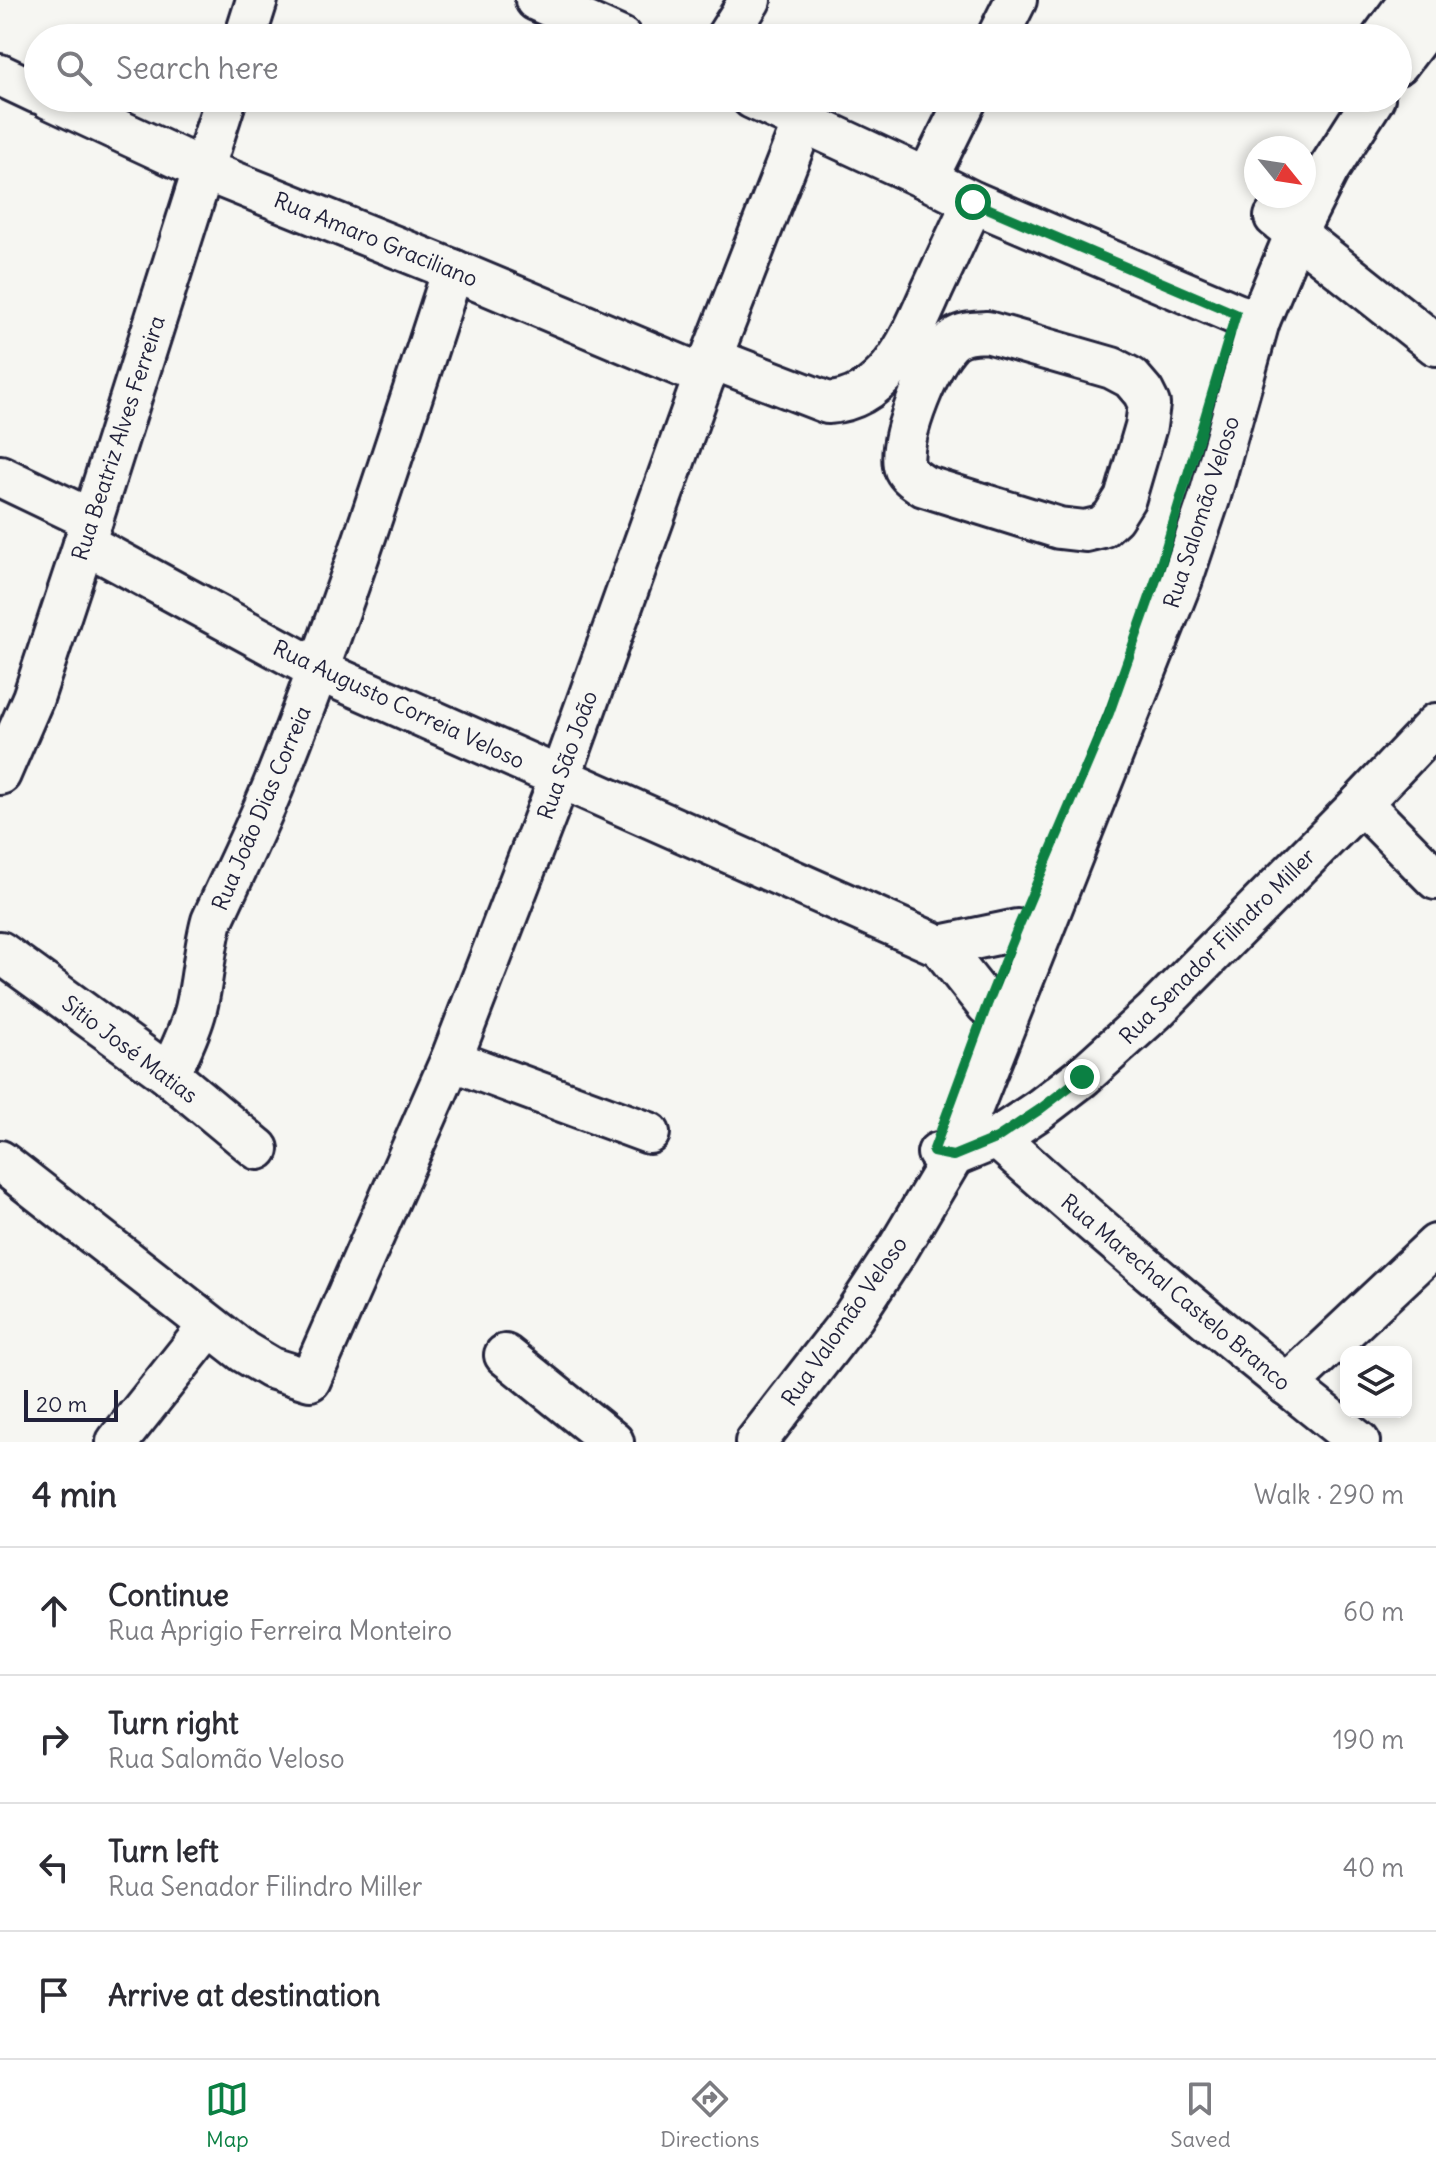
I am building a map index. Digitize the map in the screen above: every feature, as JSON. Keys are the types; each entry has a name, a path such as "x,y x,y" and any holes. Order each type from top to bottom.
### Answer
{"street":[{"path":"249,24 257,0"},
{"path":"536,0 590,24"},
{"path":"735,24 750,0"},
{"path":"1004,24 1016,0"},
{"path":"1392,24 1410,0"},
{"path":"1412,44 1436,14"},
{"path":"0,75 24,86"},
{"name":"Rua Amaro Graciliano","path":"79,112 204,170 453,270 708,367 828,403 843,402 876,383 908,375"},
{"name":"Rua Beatriz Alves Ferreira","path":"0,774 33,698 222,112"},
{"path":"782,112 973,202 1248,318"},
{"path":"927,179 960,112"},
{"path":"1316,142 1334,112"},
{"name":"Rua Salomão Veloso","path":"943,1154 987,1005 1109,713 1286,215 1328,170 1365,112"},
{"name":"Rua São João","path":"209,1326 271,1368 310,1380 451,1060 560,778 708,367 803,122"},
{"path":"908,375 954,339 965,334 987,332 1112,368 1131,378 1149,404 1146,426 1125,498 1113,517 1102,527 1085,531 1059,528 935,489 914,479 905,468 908,344 973,202"},
{"path":"1286,215 1436,345"},
{"name":"Rua João Dias Correia","path":"169,1075 197,1006 212,921 274,786 318,670 379,498 453,270"},
{"name":"Rua Salomão Veloso","path":"943,1154 1182,579 1209,499 1248,318"},
{"name":"Rua Augusto Correia Veloso","path":"0,476 318,670 940,946 987,1005"},
{"name":"Rua Senador Filindro Miller","path":"943,1154 997,1138 1082,1077 1144,1021 1436,724"},
{"path":"1361,803 1436,879"},
{"path":"940,946 1017,930"},
{"name":"Sítio José Matias","path":"0,952 169,1075 258,1149"},
{"path":"451,1060 649,1133"},
{"name":"Rua Marechal Castelo Branco","path":"997,1138 1076,1209 1359,1442"},
{"name":"Rua Valomão Veloso","path":"756,1442 853,1317 899,1247 928,1196 943,1154"},
{"path":"0,1161 209,1326 117,1442"},
{"path":"1287,1385 1436,1245"},
{"path":"505,1355 613,1442"}],"route":[{"path":"973,202 1236,314 1158,574 1109,713 1017,930 933,1152 953,1156 997,1138 1082,1077"}]}
